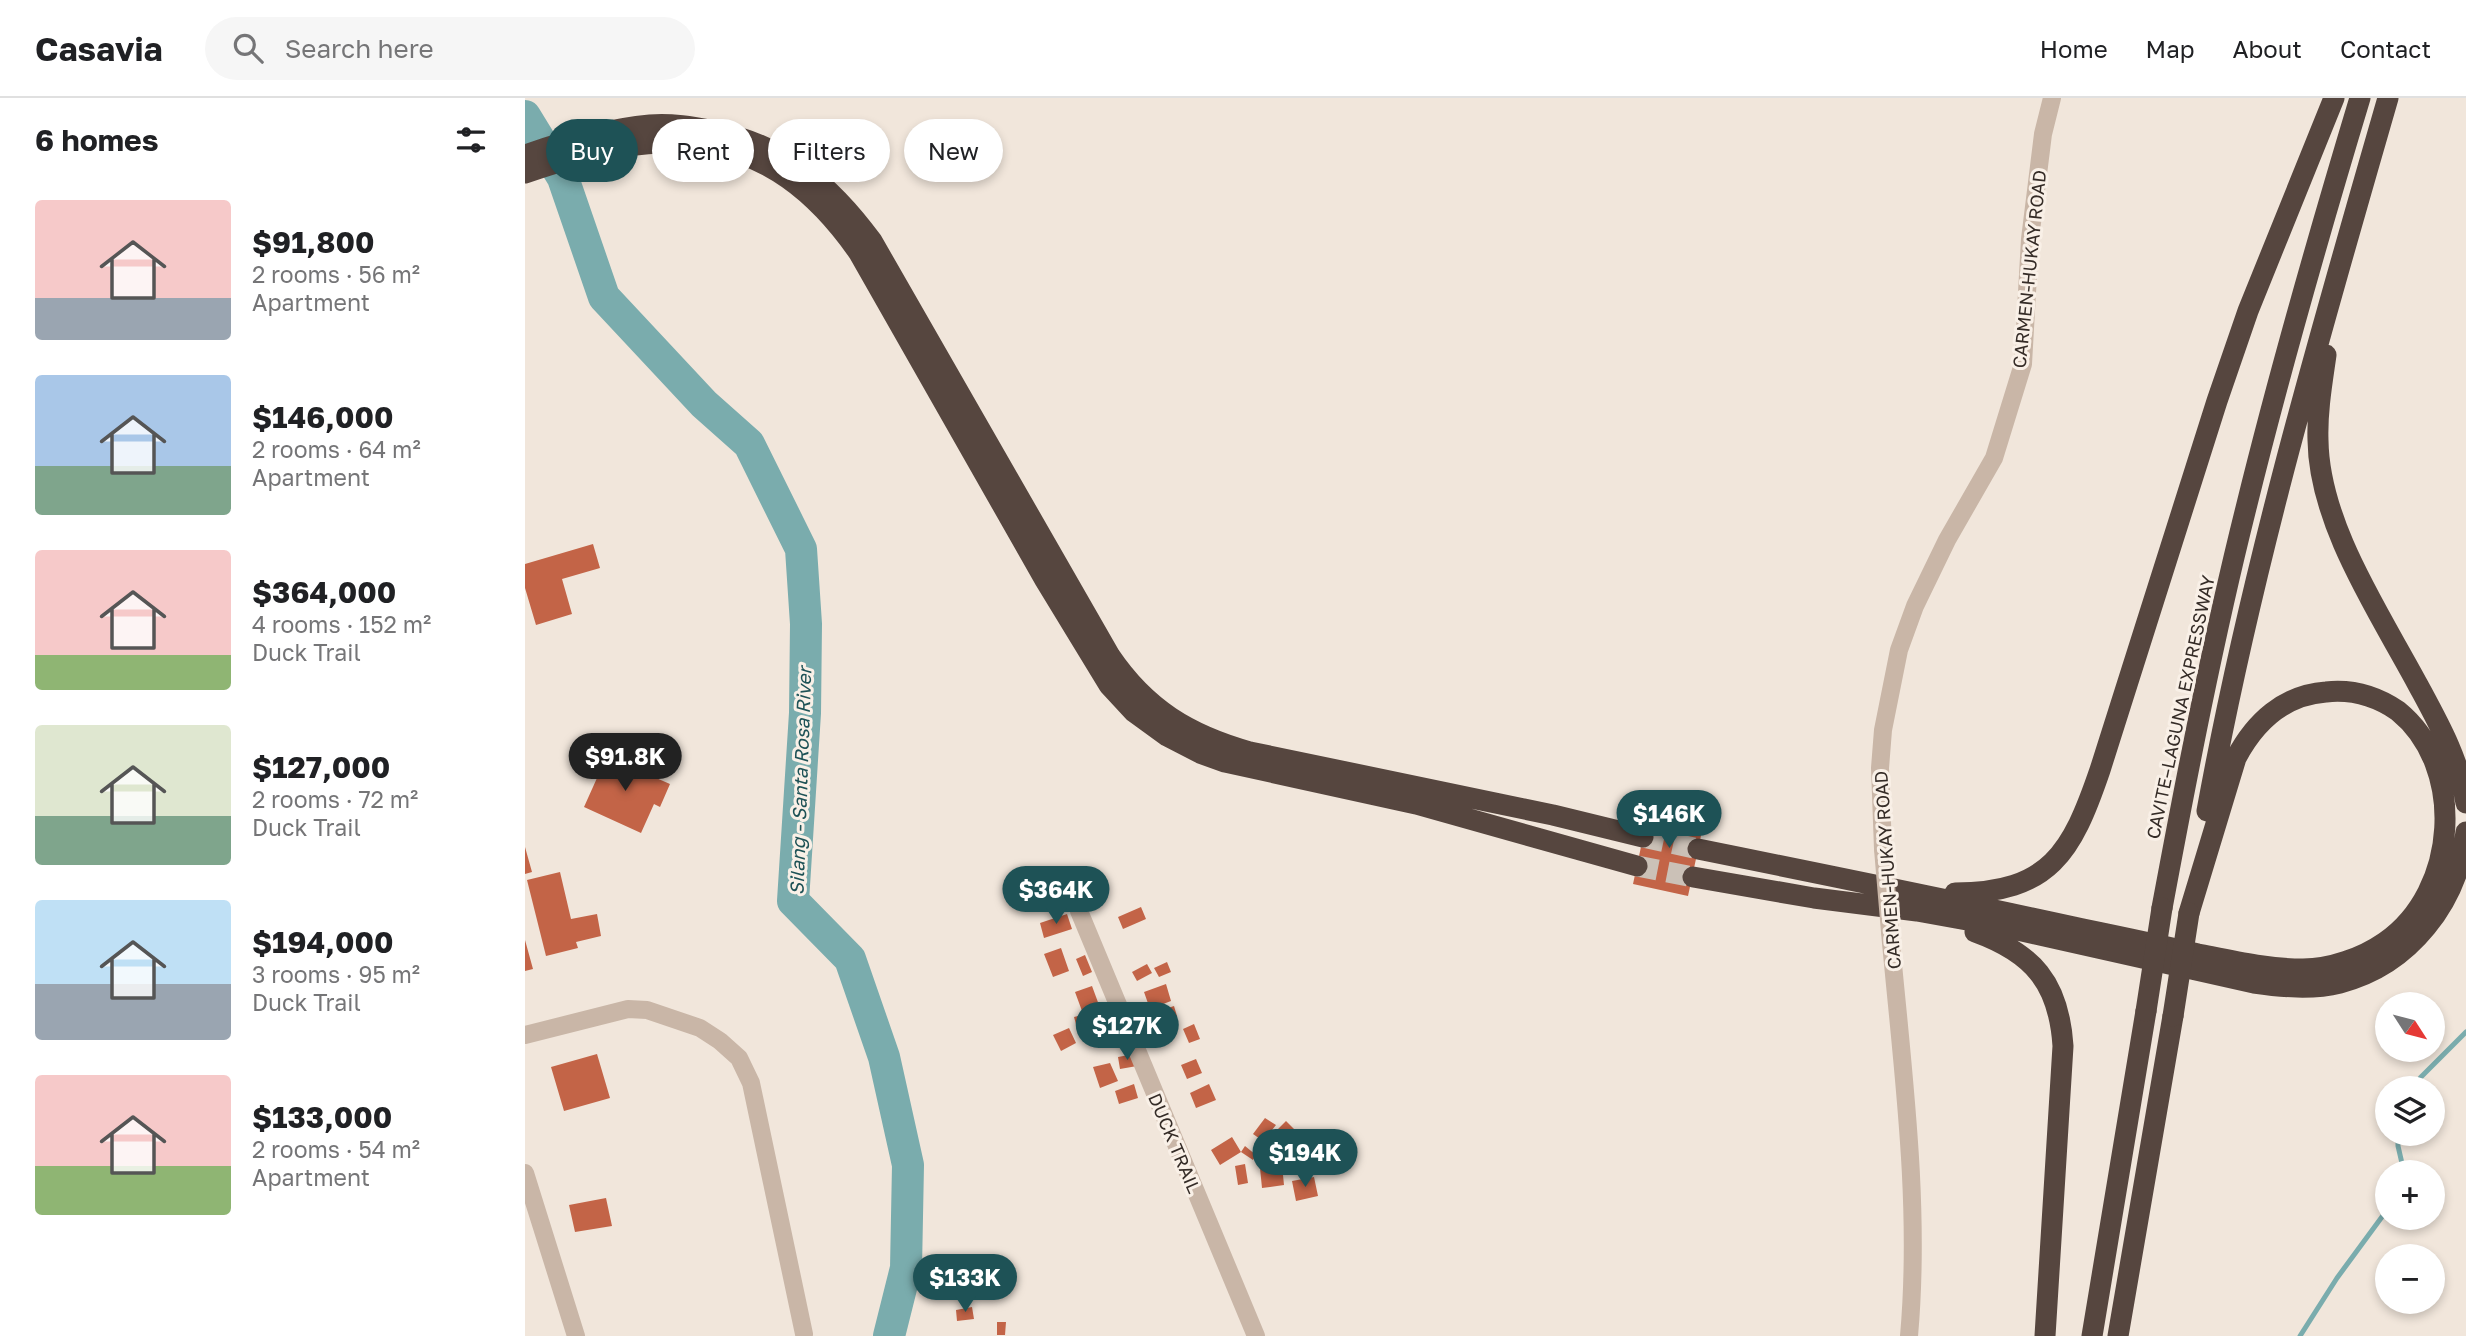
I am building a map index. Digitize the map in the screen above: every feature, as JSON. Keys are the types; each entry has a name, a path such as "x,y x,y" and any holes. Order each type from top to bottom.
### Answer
{"highway":[{"path":"1917,902 2016,886 2050,864 2072,839 2100,770 2243,324 2334,98"},
{"name":"CAVITE–LAGUNA EXPRESSWAY","path":"2092,1336 2162,908 2188,768 2246,508 2296,320 2360,98"},
{"path":"2118,1336 2223,726 2272,512 2388,98"},
{"path":"525,155 597,134 652,133"},
{"path":"525,173 652,133"},
{"path":"754,142 767,147 818,180 855,218 886,264 1109,656 1134,688 1168,716 1206,738 1250,752 1535,811 1643,837"},
{"path":"754,161 787,177 827,211 866,264 1098,670 1120,698 1150,724 1183,746 1225,762 1416,804 1637,866"},
{"path":"2341,260 2318,420 2324,489 2340,538 2449,744 2462,781 2466,803"},
{"path":"1693,877 1814,898 1917,902 2280,969 2307,969 2337,964 2383,943 2404,927 2423,906 2445,859 2450,832 2450,805 2446,781 2436,755 2422,733 2407,717 2386,703 2365,694 2314,692 2295,698 2266,716 2236,758 2189,913"},
{"path":"1698,849 1917,902 2000,926 2254,983 2296,987 2337,983 2368,972 2400,954 2434,918 2456,878 2464,853 2466,832"},
{"path":"1917,902 2014,949 2042,976 2059,1009 2063,1045 2045,1336"}],"street":[{"name":"CARMEN-HUKAY ROAD","path":"1909,1336 1912,1286 1911,1194 1883,849 1880,781 1883,730 1899,650 1915,606 1947,540 1994,458 2022,364 2030,239 2043,134 2052,98"},
{"name":"DUCK TRAIL","path":"1079,911 1256,1336"},
{"path":"525,1035 628,1009 646,1010 700,1028 739,1058 751,1083 804,1334"},
{"path":"525,1173 576,1336"}],"building":[{"path":"593,544 600,568 562,579 572,614 536,625 525,588 525,564"},
{"path":"601,753 629,766 632,760 643,765 640,771 670,784 660,807 654,804 641,833 584,807 597,778 591,775"},
{"path":"1650,805 1705,817 1688,896 1633,884"},
{"path":"525,847 532,872 525,874"},
{"path":"560,872 571,919 597,914 601,936 576,942 578,948 546,956 527,880"},
{"path":"1141,907 1146,919 1123,929 1118,917"},
{"path":"1067,914 1072,929 1044,938 1040,923"},
{"path":"525,940 533,969 525,971"},
{"path":"1061,948 1069,971 1053,977 1044,954"},
{"path":"1085,955 1092,972 1083,976 1076,959"},
{"path":"1167,962 1171,972 1159,977 1154,968"},
{"path":"1147,964 1152,973 1137,981 1132,972"},
{"path":"1166,984 1171,1001 1150,1009 1144,992"},
{"path":"1092,986 1099,1005 1082,1011 1075,992"},
{"path":"1112,1000 1120,1014 1105,1022 1098,1008"},
{"path":"1174,1006 1177,1016 1153,1024 1150,1014"},
{"path":"1095,1012 1097,1023 1077,1028 1074,1017"},
{"path":"1123,1024 1127,1038 1103,1044 1099,1030"},
{"path":"1194,1024 1200,1039 1189,1043 1183,1029"},
{"path":"1069,1028 1076,1043 1061,1051 1053,1035"},
{"path":"597,1054 610,1098 564,1111 551,1067"},
{"path":"1134,1054 1137,1066 1120,1069 1118,1057"},
{"path":"1196,1059 1202,1073 1187,1079 1181,1065"},
{"path":"1110,1063 1118,1081 1100,1088 1093,1067"},
{"path":"1134,1084 1138,1098 1119,1104 1115,1091"},
{"path":"1209,1084 1216,1100 1196,1108 1190,1093"},
{"path":"1265,1118 1276,1125 1263,1141 1253,1134"},
{"path":"1286,1121 1294,1129 1283,1141 1274,1133"},
{"path":"1232,1137 1241,1152 1220,1165 1211,1150"},
{"path":"1266,1143 1281,1146 1279,1154 1265,1152"},
{"path":"1245,1146 1256,1155 1253,1160 1241,1152"},
{"path":"1245,1164 1248,1183 1238,1185 1235,1166"},
{"path":"1282,1165 1284,1185 1262,1188 1260,1168"},
{"path":"1314,1177 1318,1196 1296,1201 1292,1181"},
{"path":"606,1198 612,1226 575,1232 569,1205"},
{"path":"972,1307 974,1319 957,1321 956,1310"},
{"path":"997,1322 1006,1322 1005,1335 997,1335"}],"waterway":[{"name":"Silang - Santa Rosa River","path":"525,116 563,178 604,297 704,404 749,444 801,549 806,624 805,713 793,901 850,959 884,1057 908,1165 906,1268 889,1336"},
{"path":"2422,1076 2466,1032"},
{"path":"2398,1146 2401,1160"},
{"path":"2300,1336 2337,1278 2375,1226"}],"tunnel":[{"path":"1643,837 1698,849"},
{"path":"1637,866 1693,877"}]}
